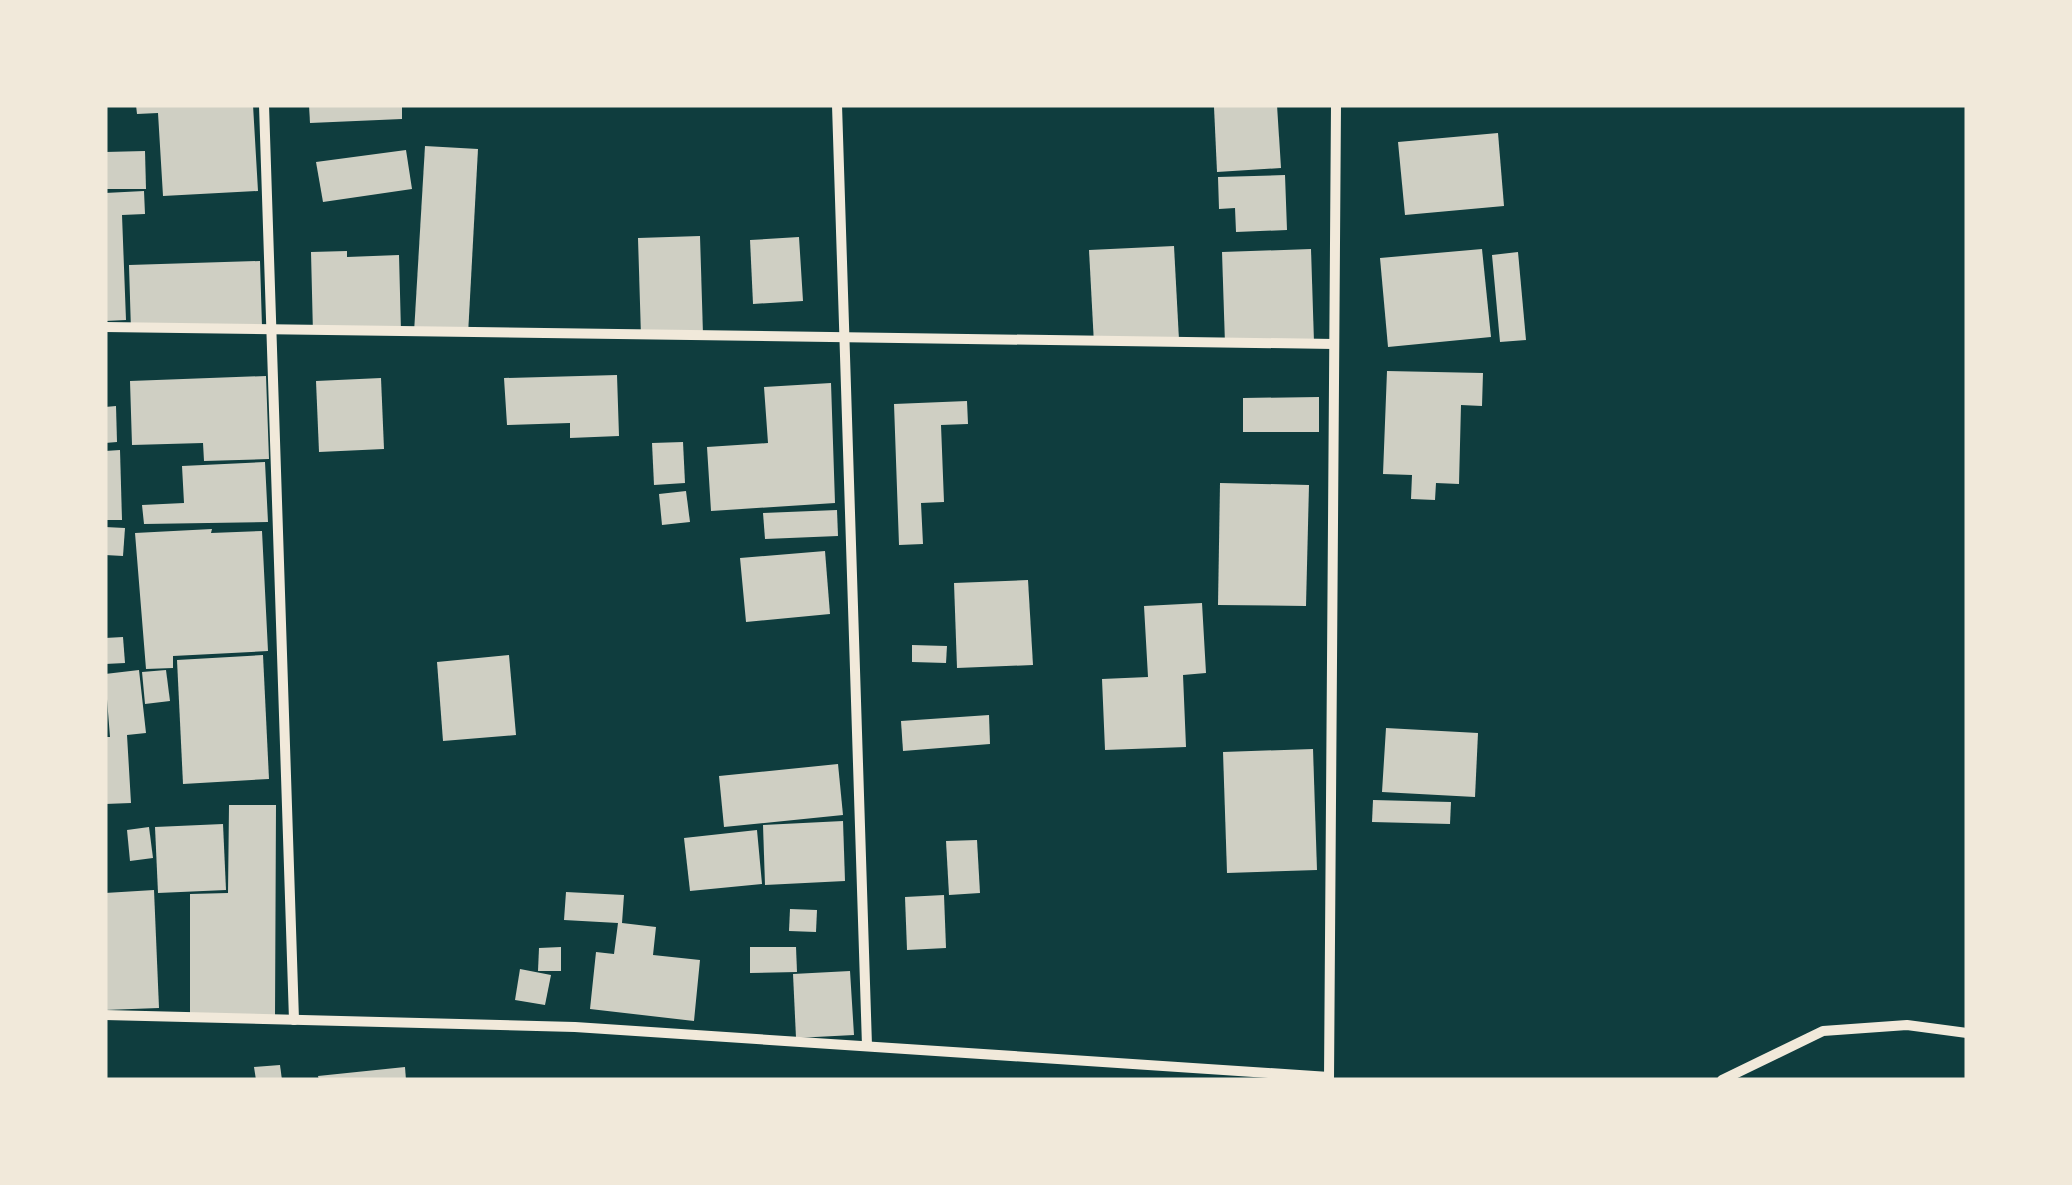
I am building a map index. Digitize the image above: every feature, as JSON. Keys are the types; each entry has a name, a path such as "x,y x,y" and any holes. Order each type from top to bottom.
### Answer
{"street":[{"path":"264,105 294,1020"},
{"path":"837,105 867,1046"},
{"path":"105,1015 574,1027 1329,1078 1336,105"},
{"path":"105,327 1334,344"},
{"path":"1722,1080 1823,1030 1907,1025 1967,1034"}],"building":[{"path":"136,105 253,105 258,191 163,196 158,113 137,114"},
{"path":"309,105 402,105 402,119 310,123"},
{"path":"1277,105 1281,168 1217,172 1214,107"},
{"path":"1498,133 1504,206 1405,215 1398,142"},
{"path":"425,146 478,149 468,335 414,333"},
{"path":"406,150 412,189 323,202 316,162"},
{"path":"145,151 146,189 105,189 105,152"},
{"path":"1285,175 1287,230 1236,232 1235,208 1219,209 1218,177"},
{"path":"144,191 145,214 122,215 126,320 105,321 105,193"},
{"path":"700,236 703,334 641,336 638,238"},
{"path":"799,237 803,301 753,304 750,240"},
{"path":"1174,246 1179,340 1094,344 1089,250"},
{"path":"1311,249 1314,342 1225,344 1222,252"},
{"path":"1482,249 1491,337 1388,347 1380,258"},
{"path":"347,251 347,257 399,255 401,332 313,334 311,252"},
{"path":"1518,252 1526,340 1500,342 1492,255"},
{"path":"260,261 262,327 131,331 129,265"},
{"path":"1387,371 1483,373 1482,406 1461,405 1459,484 1436,483 1435,500 1411,499 1412,475 1383,474"},
{"path":"617,375 619,436 570,438 570,423 507,425 504,378"},
{"path":"266,376 269,459 204,461 203,443 132,445 130,381"},
{"path":"381,378 384,449 319,452 316,381"},
{"path":"831,383 835,503 711,511 707,447 768,443 764,387"},
{"path":"1319,397 1319,432 1243,432 1243,398"},
{"path":"967,401 968,424 941,425 944,502 921,503 923,544 899,545 894,404"},
{"path":"116,406 117,442 105,443 105,407"},
{"path":"683,442 685,483 654,485 652,443"},
{"path":"120,450 122,520 105,520 105,451"},
{"path":"265,462 268,522 144,524 142,505 184,503 182,466"},
{"path":"1220,483 1309,485 1306,606 1218,605"},
{"path":"686,491 690,522 662,525 659,494"},
{"path":"837,510 838,536 765,539 763,513"},
{"path":"105,527 125,528 123,556 105,555"},
{"path":"212,529 211,533 262,531 268,651 173,656 173,668 146,669 135,533"},
{"path":"825,551 830,614 746,622 740,558"},
{"path":"1028,580 1033,665 957,668 954,583"},
{"path":"1202,603 1206,673 1183,675 1186,747 1105,750 1102,679 1148,677 1144,606"},
{"path":"123,637 125,663 105,664 105,638"},
{"path":"912,645 947,646 946,663 912,662"},
{"path":"263,655 269,779 183,784 177,660"},
{"path":"509,655 516,735 443,741 437,662"},
{"path":"139,670 146,733 127,735 131,803 105,804 105,737 110,737 105,674"},
{"path":"166,670 170,701 145,704 142,672"},
{"path":"989,715 990,744 903,751 901,721"},
{"path":"1386,728 1478,733 1475,797 1382,792"},
{"path":"1313,749 1317,870 1227,873 1223,752"},
{"path":"838,764 843,815 724,827 719,776"},
{"path":"1373,800 1451,802 1450,824 1372,822"},
{"path":"229,805 276,805 275,1016 190,1016 190,894 228,893"},
{"path":"843,821 845,881 765,885 763,825"},
{"path":"223,824 226,890 158,893 155,827"},
{"path":"149,827 153,858 130,861 127,830"},
{"path":"757,830 762,884 690,891 684,838"},
{"path":"977,840 980,893 949,895 946,841"},
{"path":"154,890 159,1008 105,1010 105,893"},
{"path":"566,892 624,895 622,923 656,927 653,955 700,960 694,1021 590,1009 596,952 614,954 618,923 564,920"},
{"path":"944,895 946,948 907,950 905,897"},
{"path":"790,909 817,910 816,932 789,931"},
{"path":"561,947 561,971 538,971 539,948"},
{"path":"750,947 796,947 797,972 750,973"},
{"path":"520,969 551,975 545,1005 515,1000"},
{"path":"850,971 854,1035 796,1038 793,974"},
{"path":"280,1065 282,1080 256,1080 254,1067"},
{"path":"405,1067 406,1080 319,1080 318,1076"}]}
